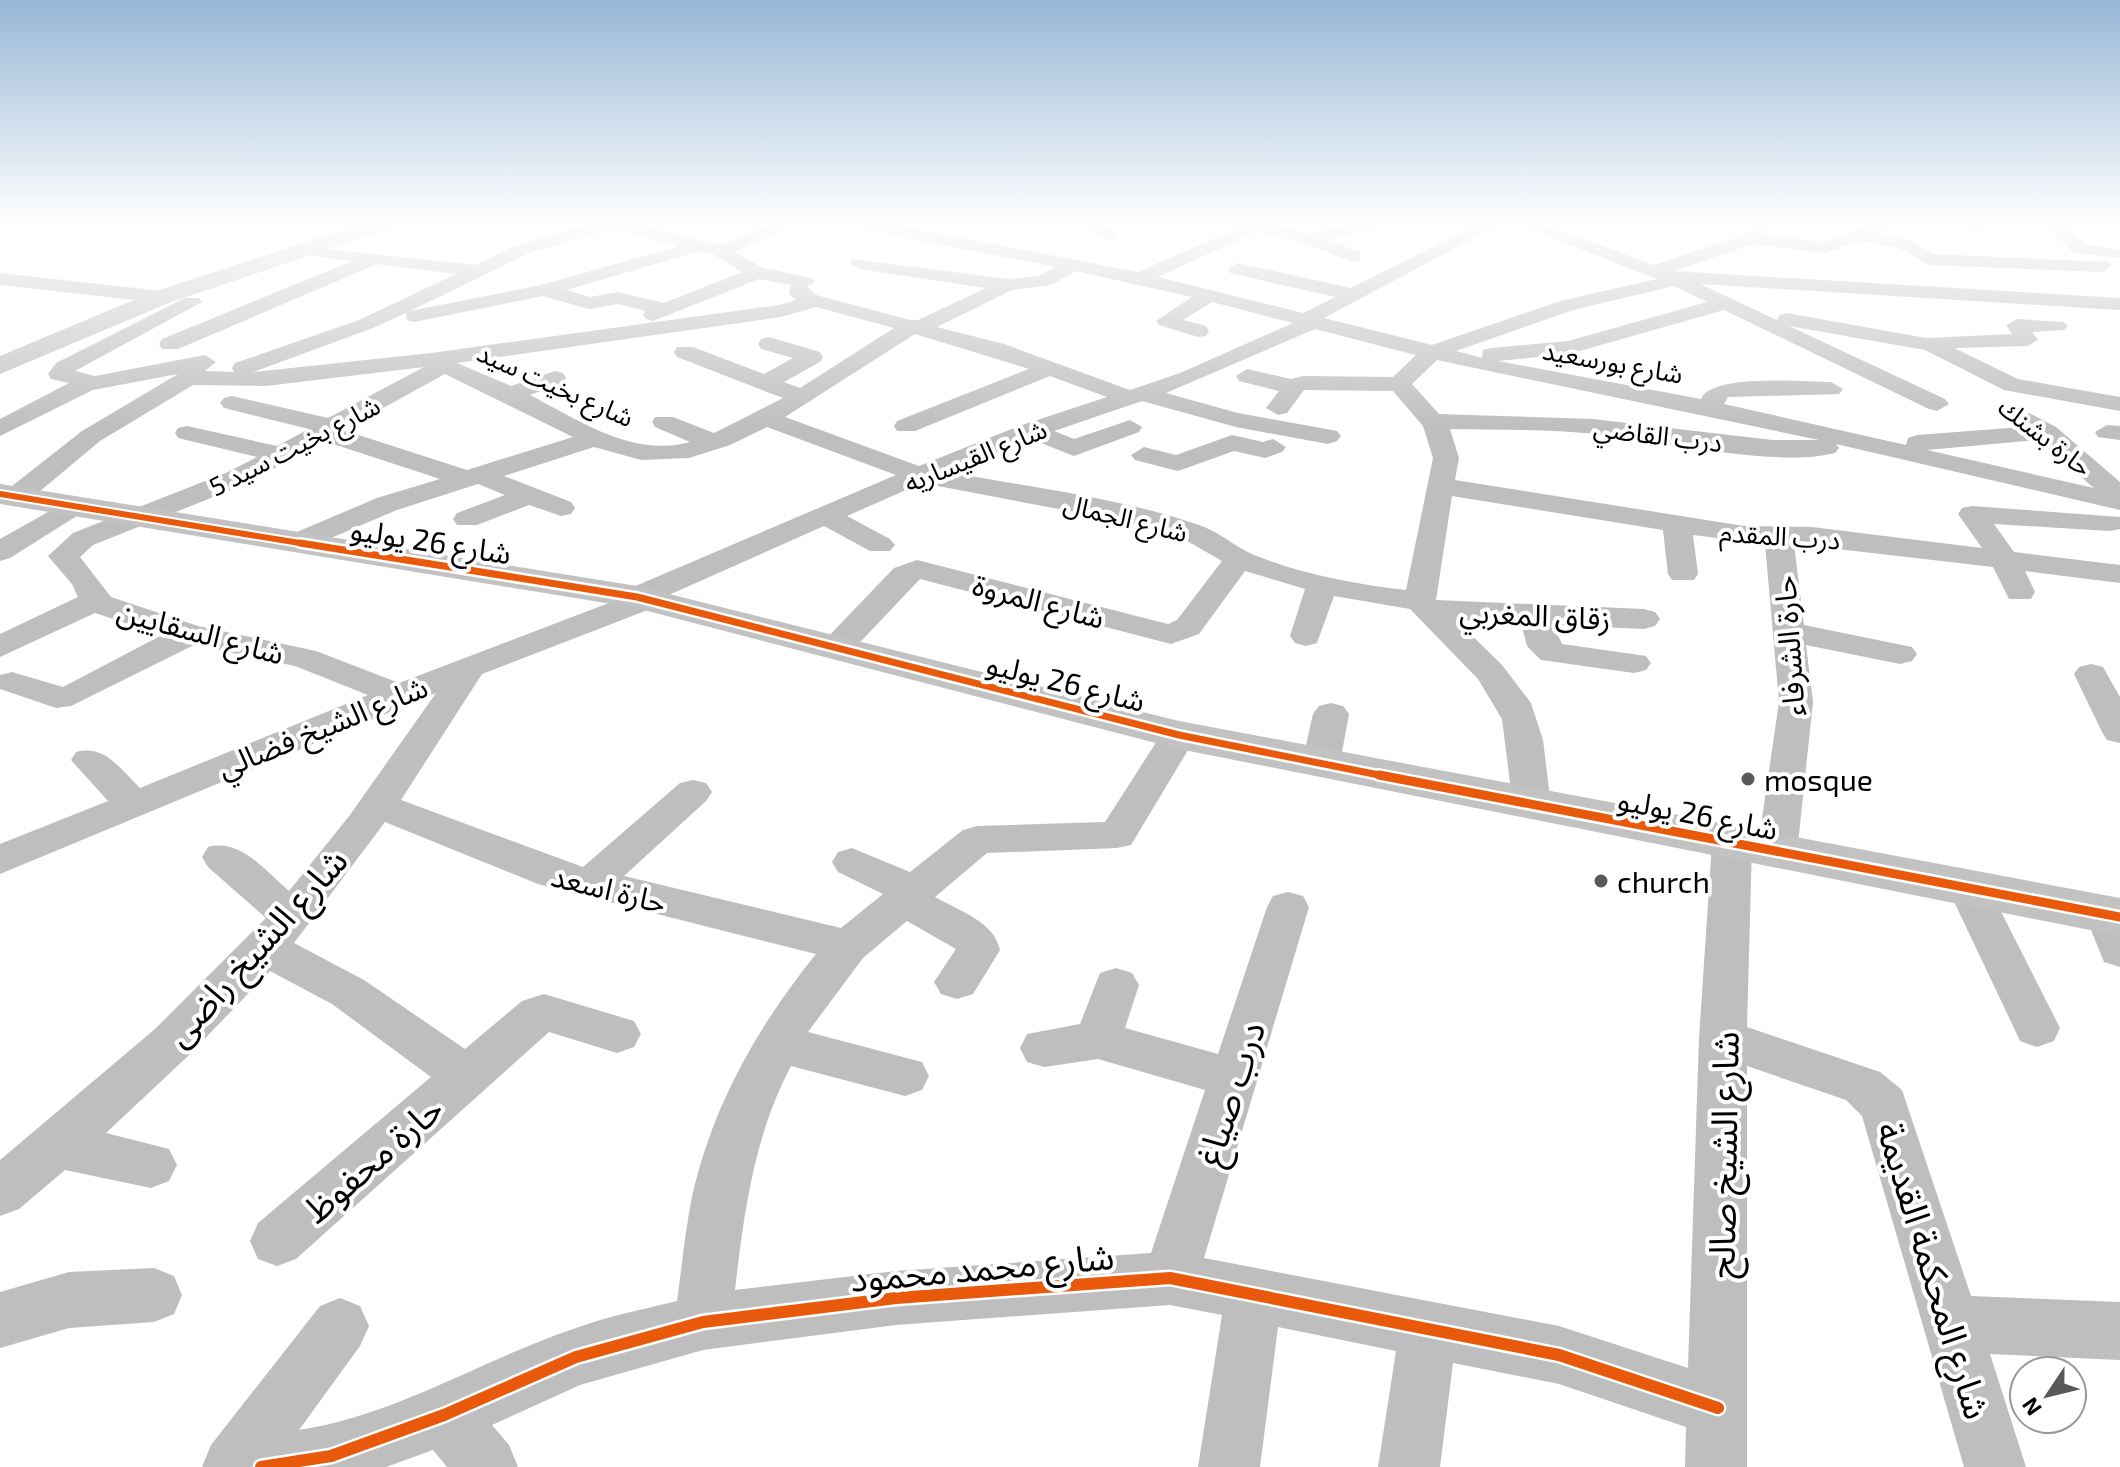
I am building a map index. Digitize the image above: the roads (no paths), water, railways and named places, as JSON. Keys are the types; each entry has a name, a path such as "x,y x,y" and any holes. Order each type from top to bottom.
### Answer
{"street":[{"path":"113,292 297,317"},
{"path":"0,366 176,292"},
{"path":"170,344 293,292"},
{"path":"8,495 91,436 201,373 338,335 434,292"},
{"path":"366,324 447,315 534,292"},
{"path":"553,292 589,303 618,298 663,309"},
{"path":"627,330 663,309 706,292"},
{"path":"192,302 59,374 88,383 201,373 296,377 430,362 627,330 781,311 806,292"},
{"path":"828,292 917,326 1137,396 1282,419 1328,436"},
{"name":"شارع بخيت سيد","path":"201,373 262,339 300,331 338,335 430,362 510,394 596,438 658,454 687,451 765,418 917,326 991,292"},
{"name":"شارع بورسعيد","path":"1205,292 1438,355 1601,387 1661,389 1711,408 2088,494 2118,514"},
{"path":"1343,292 1354,295"},
{"name":"شارع القيساريه","path":"642,598 919,475 1031,430 1216,367 1359,292"},
{"path":"1247,376 1294,387 1303,383 1399,384 1438,355 1567,305 1611,292"},
{"path":"1684,292 1722,317"},
{"path":"1684,292 1722,317 1921,342 2027,340 2028,337 2017,325 2057,326"},
{"path":"1986,292 2120,304"},
{"path":"2052,292 2064,301"},
{"path":"1198,331 1166,321 1212,294"},
{"path":"1681,335 1722,317"},
{"path":"1438,355 1569,347 1722,317 1767,322 1937,404"},
{"path":"1905,326 1945,328 1968,341"},
{"path":"1921,342 1948,351 2012,385 2120,404"},
{"path":"765,383 812,357 769,344"},
{"path":"1569,347 1601,387"},
{"path":"685,352 802,397"},
{"name":"شارع بخيت سيد 5","path":"141,517 226,483 282,455 328,429 430,362"},
{"path":"482,382 530,366"},
{"path":"906,426 1051,368"},
{"path":"510,394 555,378"},
{"path":"0,429 88,383"},
{"path":"1399,384 1433,421 1446,445 1423,605 1495,680 1515,707 1521,721 1532,806"},
{"name":"حارة بشنك","path":"2012,385 1990,391 2047,432 2118,514"},
{"path":"1144,455 1178,463 1231,443 1268,450 1294,387"},
{"path":"1727,442 1711,408 1713,396 1723,390 1831,389"},
{"path":"232,403 328,429 561,508"},
{"name":"شارع الجمال","path":"765,418 919,475 1162,522 1206,539 1239,559 1321,586 1423,605"},
{"name":"درب القاضي","path":"1433,421 1600,438 1727,442 1772,448 1883,446"},
{"path":"664,422 713,442"},
{"path":"1031,430 1074,448 1130,427"},
{"path":"1883,446 2047,432"},
{"path":"187,433 282,455"},
{"path":"295,543 387,504 596,438"},
{"path":"1772,448 1784,476"},
{"name":"درب المقدم","path":"1441,486 1566,499 1677,524 1744,535 1778,534 2003,557 2120,574"},
{"name":"شارع 26 يوليو","path":"8,495 642,598 1179,735 1969,889 2115,927"},
{"path":"467,519 529,495"},
{"path":"0,552 73,506"},
{"path":"2020,592 2003,557 1972,514 2118,514"},
{"name":"شارع السقايين","path":"141,517 83,539 63,556 86,581 95,601 190,634 304,658 399,695"},
{"path":"828,517 880,545"},
{"path":"1677,524 1683,574"},
{"name":"حارة الشرفاء","path":"1755,848 1795,724 1790,632 1778,534"},
{"name":"شارع المروة","path":"836,648 905,574 917,569 1171,634 1188,627 1239,559"},
{"path":"1306,636 1321,586"},
{"name":"شارع الشيخ فضالي","path":"0,860 133,803 642,598"},
{"path":"0,647 95,601"},
{"name":"زقاق المغربي","path":"1423,605 1574,619 1644,619"},
{"path":"1534,614 1543,646 1553,653 1634,663"},
{"path":"1790,632 1900,654"},
{"path":"12,682 56,698 71,696 190,634"},
{"name":"شارع الشيخ راضى","path":"0,1192 152,1060 277,932 378,805 471,666"},
{"path":"2091,674 2120,732"},
{"path":"1321,763 1331,714"},
{"path":"703,1322 719,1196 749,1098 794,1015 848,946 977,840 1117,835 1179,735"},
{"path":"89,760 133,803"},
{"path":"590,884 693,792"},
{"name":"حارة اسعد","path":"378,805 525,866 848,946"},
{"name":"شارع الشيخ صالح","path":"1716,1467 1723,1038 1755,848"},
{"name":"حارة محفوظ","path":"222,857 277,932 348,992 467,1076"},
{"path":"852,862 976,940 978,950 957,982"},
{"path":"1969,889 2037,1028"},
{"name":"درب صياغ","path":"1170,1278 1288,907"},
{"path":"1098,1040 1116,985"},
{"name":"حارة محفوظ","path":"277,1241 541,1013 617,1034"},
{"name":"شارع المحكمة القديمة","path":"1723,1038 1863,1086 1876,1080 1995,1467"},
{"path":"1044,1048 1098,1040 1233,1078"},
{"path":"777,1043 905,1076"},
{"path":"54,1145 151,1165"},
{"name":"شارع محمد محمود","path":"261,1467 331,1456 444,1415 576,1357 703,1322 896,1298 1170,1278 1559,1355 1718,1408"},
{"path":"1229,1467 1254,1294"},
{"path":"0,1320 69,1300 154,1295"},
{"path":"1952,1324 2120,1331"},
{"path":"233,1467 340,1326"},
{"path":"1409,1467 1428,1329"},
{"path":"444,1415 487,1467"}],"place":[{"name":"mosque","path":"1748,779"},
{"name":"church","path":"1601,881"}]}
